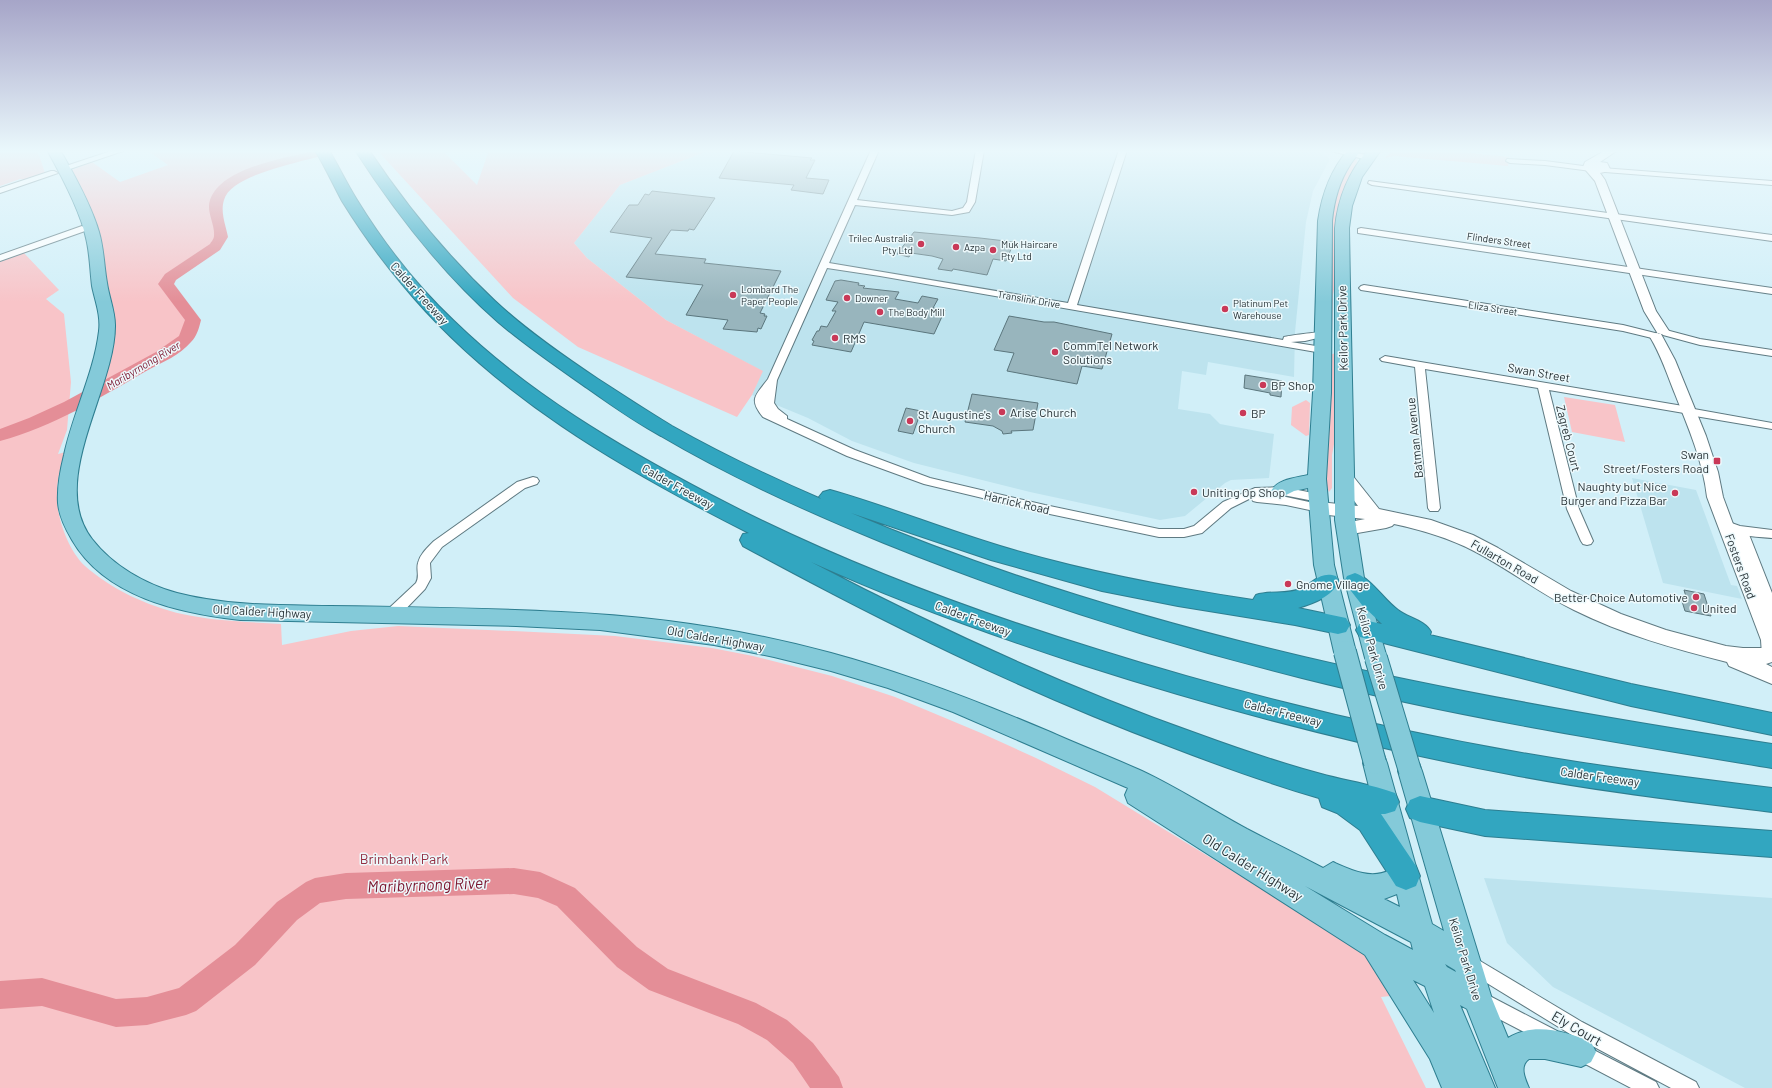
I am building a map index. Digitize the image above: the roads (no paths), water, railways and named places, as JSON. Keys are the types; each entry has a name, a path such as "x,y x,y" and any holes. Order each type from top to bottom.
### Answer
{"highway":[{"name":"Calder Freeway","path":"350,201 371,233 397,268 447,324 477,352 514,382 556,412 654,473 711,505 844,568 920,599 1000,628 1178,686 1273,710 1375,734 1575,774 1772,800"},
{"path":"399,201 433,247 481,297 503,317 565,364 672,435 745,473 872,530 970,568 1111,616 1233,651 1402,690 1628,733 1772,756"},
{"path":"477,352 550,414 644,478 686,504 817,576 910,623 1017,672 1141,725 1247,763 1348,794 1385,802"},
{"path":"672,435 848,504 919,529 1042,566 1101,582 1164,595 1338,625"},
{"path":"1042,566 1151,585 1261,601 1289,601 1309,596 1328,582"},
{"path":"1355,582 1379,610 1388,617 1409,628 1555,676"},
{"path":"1368,630 1646,698 1772,724"},
{"path":"1247,763 1281,780 1346,804 1357,811 1370,821 1378,831 1391,856 1406,876"},
{"path":"1575,774 1696,798 1772,809"},
{"path":"1420,809 1485,823 1772,844"}],"main road":[{"name":"Old Calder Highway","path":"73,201 86,228 89,258 100,285 106,309 107,329 100,361 79,430 69,481 68,504 71,517 82,540 92,553 120,576 151,593 177,602 209,609 248,612 516,618 600,622 650,627 746,642 805,655 891,680 961,705 1133,778 1238,837 1422,933 1468,962"},
{"name":"Keilor Park Drive","path":"1329,201 1324,232 1322,393 1317,479 1323,552 1328,582 1385,802 1422,933 1436,977 1461,1044 1480,1088"},
{"name":"Keilor Park Drive","path":"1347,201 1343,214 1342,228 1343,353 1346,479 1353,514 1355,582 1420,809 1468,962 1478,999 1511,1081"},
{"path":"1322,342 1343,353"},
{"path":"1280,491 1288,486 1317,479"},
{"path":"1346,479 1355,489 1353,514 1400,520"},
{"name":"Fullarton Road","path":"1319,503 1353,514 1400,520 1442,530 1477,544 1518,567 1565,597 1618,622 1667,639 1771,663"},
{"path":"1338,625 1368,630"},
{"name":"Old Calder Highway","path":"1027,733 1092,767 1159,807 1375,945 1478,999"},
{"path":"1385,802 1420,809"},
{"path":"1238,837 1371,889 1382,888 1406,876"},
{"path":"1375,945 1440,1049 1458,1088"},
{"path":"1511,1081 1508,1062 1515,1049 1522,1046 1540,1044 1581,1052"}],"street":[{"path":"852,202 918,208 936,212 963,212 968,208 971,201"},
{"path":"1072,306 1106,201"},
{"path":"1502,201 1772,238"},
{"name":"Fosters Road","path":"1611,201 1614,216 1713,477 1715,497 1734,526 1772,615"},
{"name":"Harrick Road","path":"852,202 773,379 760,397 760,408 767,415 851,453 928,480 1045,509 1159,533 1184,533 1198,530 1227,505 1255,492 1280,491 1299,493 1319,503"},
{"path":"0,258 86,228"},
{"name":"Flinders Street","path":"1361,231 1772,291"},
{"name":"Translink Drive","path":"825,265 1232,333 1292,339 1309,337 1322,342"},
{"name":"Eliza Street","path":"1364,288 1623,328 1772,353"},
{"name":"Translink Drive","path":"1232,333 1255,339 1322,342"},
{"name":"Swan Street","path":"1385,359 1772,426"},
{"name":"Batman Avenue","path":"1420,365 1434,508"},
{"name":"Zagreb Court","path":"1543,386 1573,509 1587,541"},
{"path":"390,616 421,586 425,578 424,563 428,555 438,544 521,485 533,481"},
{"name":"Harrick Road","path":"1236,501 1249,498 1319,503"},
{"path":"1734,526 1772,533"},
{"name":"Fosters Road","path":"1734,526 1770,640 1771,663"},
{"name":"Ely Court","path":"1468,962 1576,1028 1690,1088"},
{"name":"Ely Court","path":"1478,999 1650,1088"}],"waterway":[{"name":"Maribyrnong River","path":"0,435 36,422 105,388 162,356 185,339 188,335 193,320 166,284 170,277 215,247 221,237 217,218 217,201"},
{"name":"Maribyrnong River","path":"0,995 42,992 116,1013 147,1011 186,1001 245,955 287,911 315,891 346,886 514,881 540,885 566,897 627,957 659,980 746,1013 777,1030 803,1053 828,1088"}],"place":[{"name":"Trilec Australia Pty Ltd","path":"921,244"},
{"name":"Azpa","path":"956,247"},
{"name":"Muk Haircare Pty Ltd","path":"993,250"},
{"name":"Lombard The Paper People","path":"733,295"},
{"name":"Downer","path":"847,298"},
{"name":"Platinum Pet Warehouse","path":"1225,309"},
{"name":"The Body Mill","path":"880,312"},
{"name":"RMS","path":"835,338"},
{"name":"CommTel Network Solutions","path":"1055,352"},
{"name":"BP Shop","path":"1263,385"},
{"name":"Arise Church","path":"1002,412"},
{"name":"BP","path":"1243,413"},
{"name":"St Augustine's Church","path":"910,421"},
{"name":"Swan Street/Fosters Road","path":"1717,461"},
{"name":"Uniting Op Shop","path":"1194,492"},
{"name":"Naughty but Nice Burger and Pizza Bar","path":"1675,493"},
{"name":"Gnome Village","path":"1288,584"},
{"name":"Better Choice Automotive","path":"1696,597"},
{"name":"United","path":"1694,608"}],"park label":[{"name":"Brimbank Park","path":"404,858"}]}
